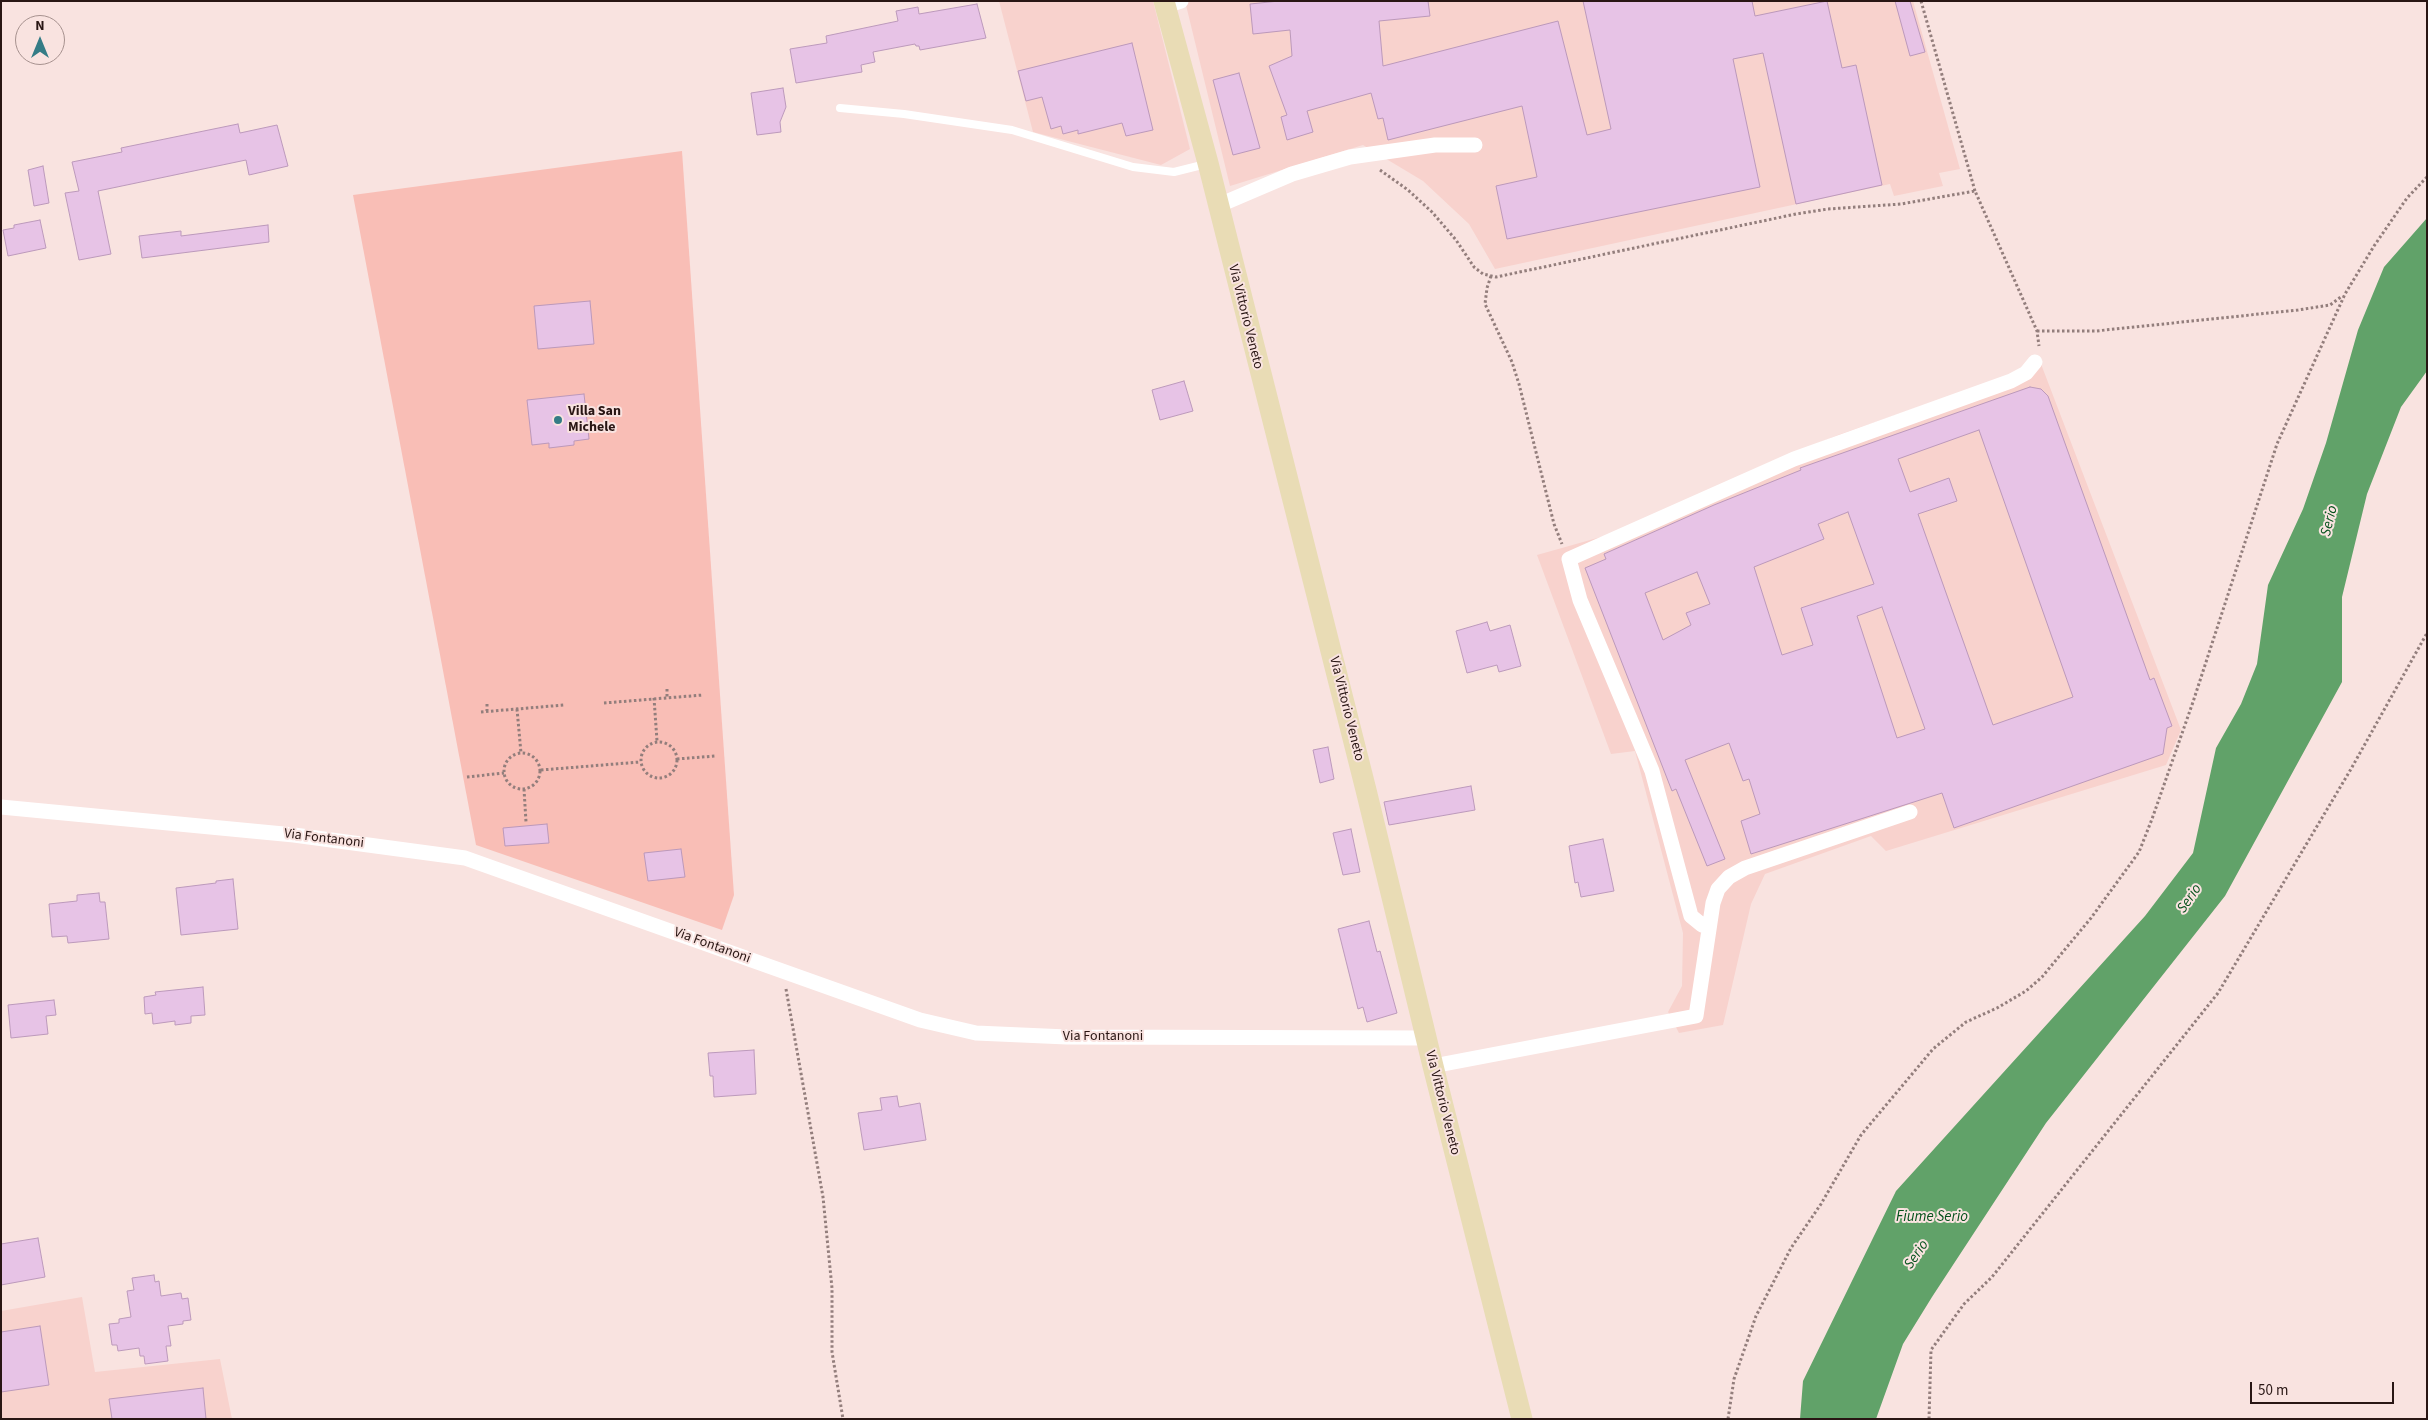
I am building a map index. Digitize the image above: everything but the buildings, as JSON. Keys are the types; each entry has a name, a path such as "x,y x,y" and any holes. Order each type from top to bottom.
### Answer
{"main road":[{"name":"Via Vittorio Veneto","path":"1170,3 1217,206 1366,790 1522,1419"}],"street":[{"path":"1217,206 1292,174 1350,157 1436,145 1475,145"},
{"path":"1710,927 1702,926 1691,916 1652,771 1580,600 1569,559 1794,460 2011,381 2026,373 2035,362"},
{"name":"Via Fontanoni","path":"1,807 266,832 465,858 920,1020 976,1033 1042,1037 1426,1038"},
{"path":"1433,1066 1696,1016 1713,902 1718,889 1730,877 1745,868 1910,812"}],"lane":[{"path":"840,108 904,114 1012,130 1133,167 1174,172 1208,163"}],"path":[{"path":"1921,1 1975,191 2038,331 2040,348 2035,362"},
{"path":"1350,157 1371,164 1408,190 1450,233 1474,267 1483,274 1491,276 1510,275 1661,241 1796,214 1828,209 1901,204 1975,191"},
{"path":"1728,1419 1734,1379 1756,1316 1791,1248 1821,1204 1861,1135 1933,1049 1966,1022 1997,1008 2026,991 2042,976 2092,918 2139,852 2190,711 2277,444 2345,294 2374,246 2407,198 2427,177"},
{"path":"1491,276 1486,288 1485,304 1512,362 1554,524 1569,559"},
{"path":"2038,331 2096,331 2298,310 2330,305 2345,294"},
{"path":"1929,1419 1931,1350 1964,1304 1992,1277 2218,993 2351,769 2427,633"},
{"path":"667,690 667,697"},
{"path":"604,702 704,695"},
{"path":"654,698 657,742"},
{"path":"487,704 487,712"},
{"path":"481,712 564,705"},
{"path":"517,709 521,753"},
{"path":"657,742 673,748 677,759 677,765 669,775 657,778 646,773 640,762 643,751 652,743 657,742"},
{"path":"521,753 536,759 541,770 537,782 524,789 514,788 509,784 504,773 506,762 510,757 521,753"},
{"path":"677,759 714,756"},
{"path":"541,770 640,762"},
{"path":"467,776 504,773"},
{"path":"524,789 526,822"},
{"path":"783,971 823,1197 832,1288 832,1352 843,1419"}],"shaded area":[{"path":"999,1 1153,1 1190,149 1161,165 1033,132"},
{"path":"1185,1 1913,1 1960,169 1939,173 1943,186 1894,196 1890,184 1495,269 1469,224 1423,181 1363,145 1230,186"},
{"path":"682,151 734,895 722,930 476,845 353,195"},
{"path":"2041,364 2181,730 2166,765 1886,851 1871,836 1765,874 1751,904 1723,1025 1679,1033 1668,1012 1682,986 1683,933 1635,751 1611,754 1537,555 1615,533 1770,462 1838,435"},
{"path":"82,1297 95,1372 220,1359 232,1419 1,1419 1,1311"}],"water":[{"name":"Fiume Serio","path":"2427,218 2427,371 2401,407 2367,494 2342,597 2342,682 2225,896 2046,1123 1932,1297 1903,1344 1876,1419 1800,1419 1803,1381 1896,1191 2145,916 2193,853 2216,748 2241,704 2257,664 2268,585 2303,509 2326,443 2358,330 2384,267"}],"place":[{"name":"Villa San Michele","path":"558,420"}],"water label":[{"name":"Serio","path":"2330,521"},
{"name":"Serio","path":"2190,899"},
{"name":"Serio","path":"1917,1255"}]}
